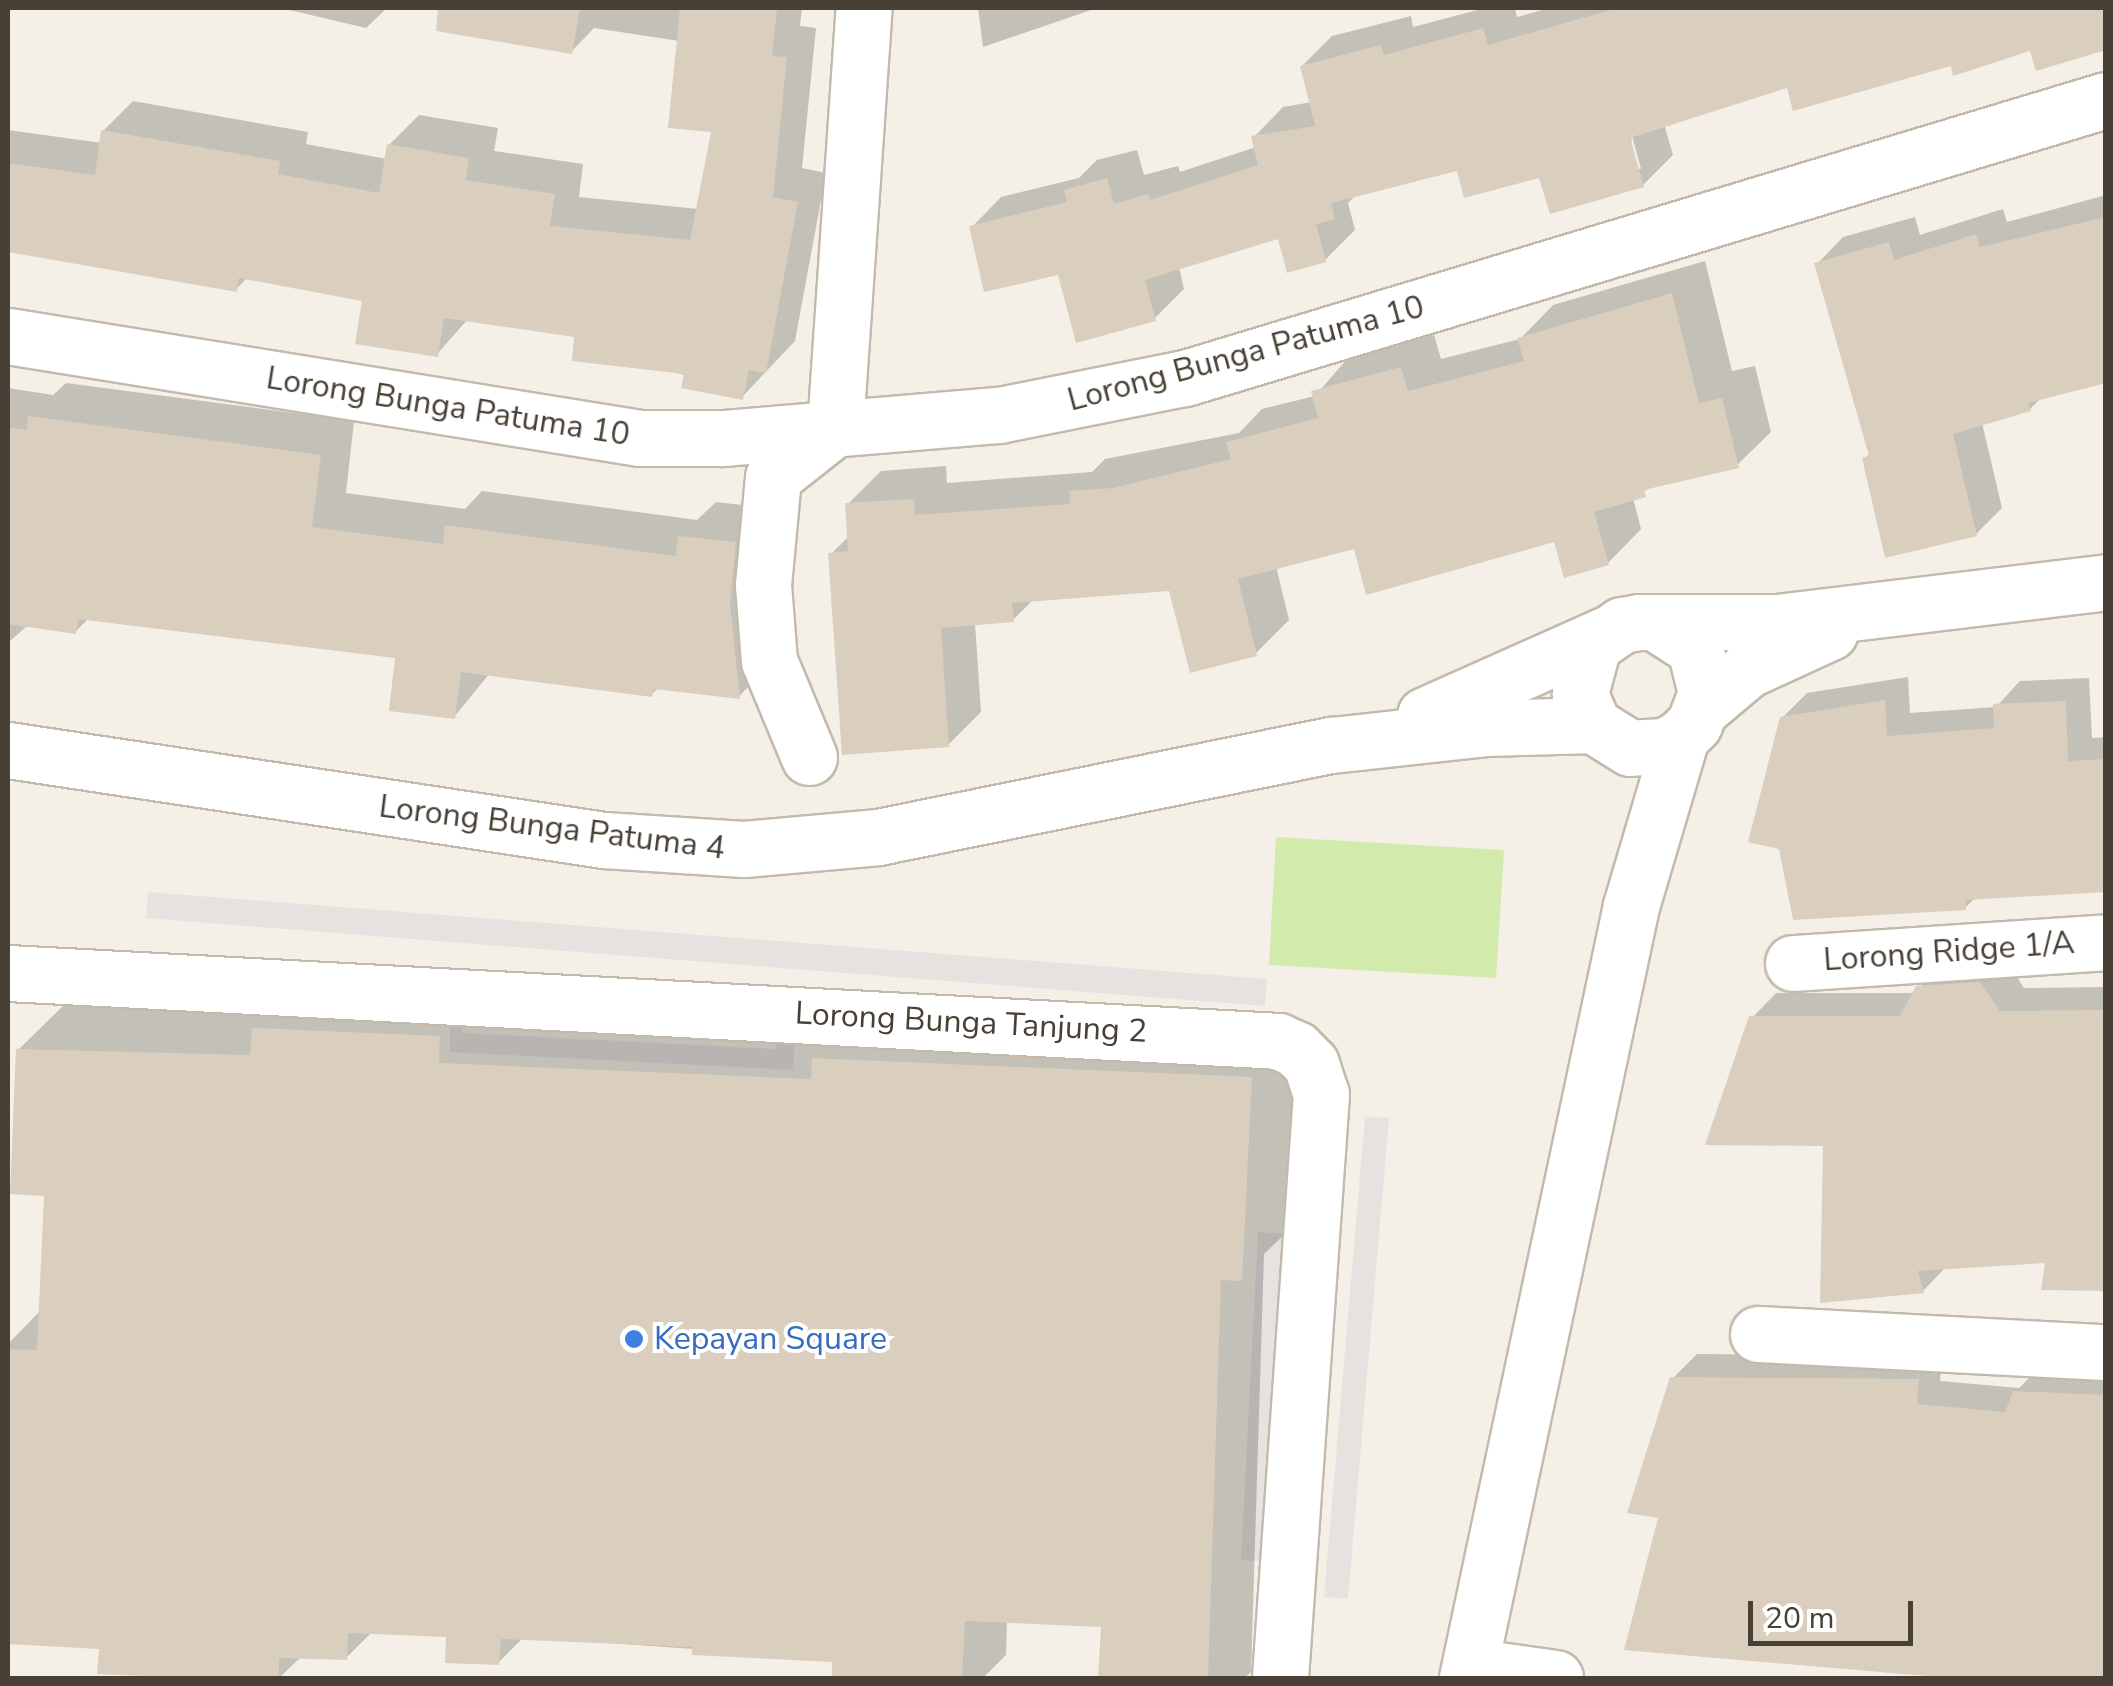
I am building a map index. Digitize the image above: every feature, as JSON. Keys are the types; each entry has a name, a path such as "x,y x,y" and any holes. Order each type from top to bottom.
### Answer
{"street":[{"path":"809,757 770,661 763,585 773,478 835,428 864,8"},
{"name":"Lorong Bunga Patuma 10","path":"8,336 640,438 999,415 1184,378 2106,100"},
{"path":"1332,745 1480,696 1632,628 1758,623 1915,609 2106,582"},
{"path":"1332,745 1485,728 1603,733 1647,750 1692,722 1747,670 1783,650 1915,609"},
{"path":"1554,1678 1468,1672 1631,906 1706,677 1695,648 1632,628 1594,646 1581,677 1603,733 1631,906"},
{"name":"Lorong Bunga Patuma 4","path":"8,750 255,792 604,840 744,849 878,838 1332,745"},
{"name":"Lorong Ridge 1/A","path":"1793,963 2106,942"},
{"name":"Lorong Bunga Tanjung 2","path":"8,973 1278,1040 1296,1049 1311,1064 1321,1094 1280,1678"},
{"path":"1758,1334 2106,1352"}],"green space":[{"path":"1276,837 1504,850 1496,978 1269,965"}],"shaded area":[{"path":"148,892 1267,979 1265,1006 146,918"},
{"path":"326,997 463,1004 462,1033 776,1049 778,1024 795,1042 793,1070 450,1052 450,1025 325,1019"},
{"path":"1365,1117 1389,1118 1348,1599 1324,1597"},
{"path":"1258,1232 1290,1234 1273,1562 1241,1560"}],"building":[{"path":"438,8 580,8 572,54 436,31"},
{"path":"680,8 777,8 772,56 787,57 773,197 798,202 766,373 749,370 743,400 681,388 684,374 572,361 574,337 444,318 438,357 355,344 362,301 239,278 237,292 8,252 8,163 95,175 101,130 280,161 278,174 379,193 387,144 469,158 466,180 555,194 550,226 690,240 711,132 668,128"},
{"path":"1617,8 2106,8 2106,50 2036,71 2030,51 1953,76 1951,66 1793,111 1787,88 1630,138 1644,187 1550,214 1539,178 1464,198 1457,171 1331,203 1335,219 1316,224 1326,262 1287,273 1278,239 1145,280 1156,321 1076,343 1058,275 984,292 969,226 1067,202 1064,190 1107,178 1114,204 1148,194 1150,200 1258,165 1251,136 1315,126 1300,66 1381,45 1384,55 1483,28 1488,45"},
{"path":"2106,217 2106,383 2028,403 2031,411 1953,434 1977,536 1885,558 1862,458 1869,456 1814,263 1889,242 1894,260 1976,234 1980,247"},
{"path":"1672,293 1699,403 1722,398 1739,468 1644,490 1646,497 1594,512 1609,565 1564,578 1554,542 1366,595 1354,549 1238,579 1257,656 1190,673 1169,591 1012,603 1014,622 941,628 949,747 842,755 828,553 848,551 845,503 914,499 915,515 1070,504 1069,491 1113,488 1231,459 1226,442 1318,418 1311,391 1401,367 1408,391 1524,361 1517,338"},
{"path":"28,416 321,455 312,527 443,544 445,525 676,556 678,536 736,542 730,603 740,699 654,689 652,697 461,672 455,719 389,711 395,658 78,619 76,634 8,624 8,427 27,430"},
{"path":"1885,700 1887,736 1994,728 1993,704 2066,701 2068,761 2106,759 2106,892 1966,900 1966,910 1793,920 1779,849 1748,842 1780,717"},
{"path":"1980,982 2000,1011 2106,1010 2106,1291 2041,1290 2045,1263 1918,1271 1924,1293 1820,1303 1823,1146 1705,1145 1749,1016 1900,1016 1916,986"},
{"name":"Kepayan Square","path":"252,1028 440,1036 439,1063 811,1079 812,1058 1252,1077 1242,1281 1221,1280 1208,1678 1098,1678 1101,1627 965,1621 962,1678 832,1678 832,1662 692,1655 692,1647 501,1639 499,1665 445,1663 446,1637 348,1633 347,1660 279,1658 279,1678 192,1678 97,1674 99,1649 8,1644 8,1349 37,1350 44,1196 10,1194 16,1049 250,1055"},
{"path":"1670,1377 1919,1379 1917,1404 2005,1412 2013,1391 2106,1395 2106,1678 1950,1678 1624,1650 1658,1518 1627,1513"}],"place":[{"name":"Kepayan Square","path":"634,1339"}]}
